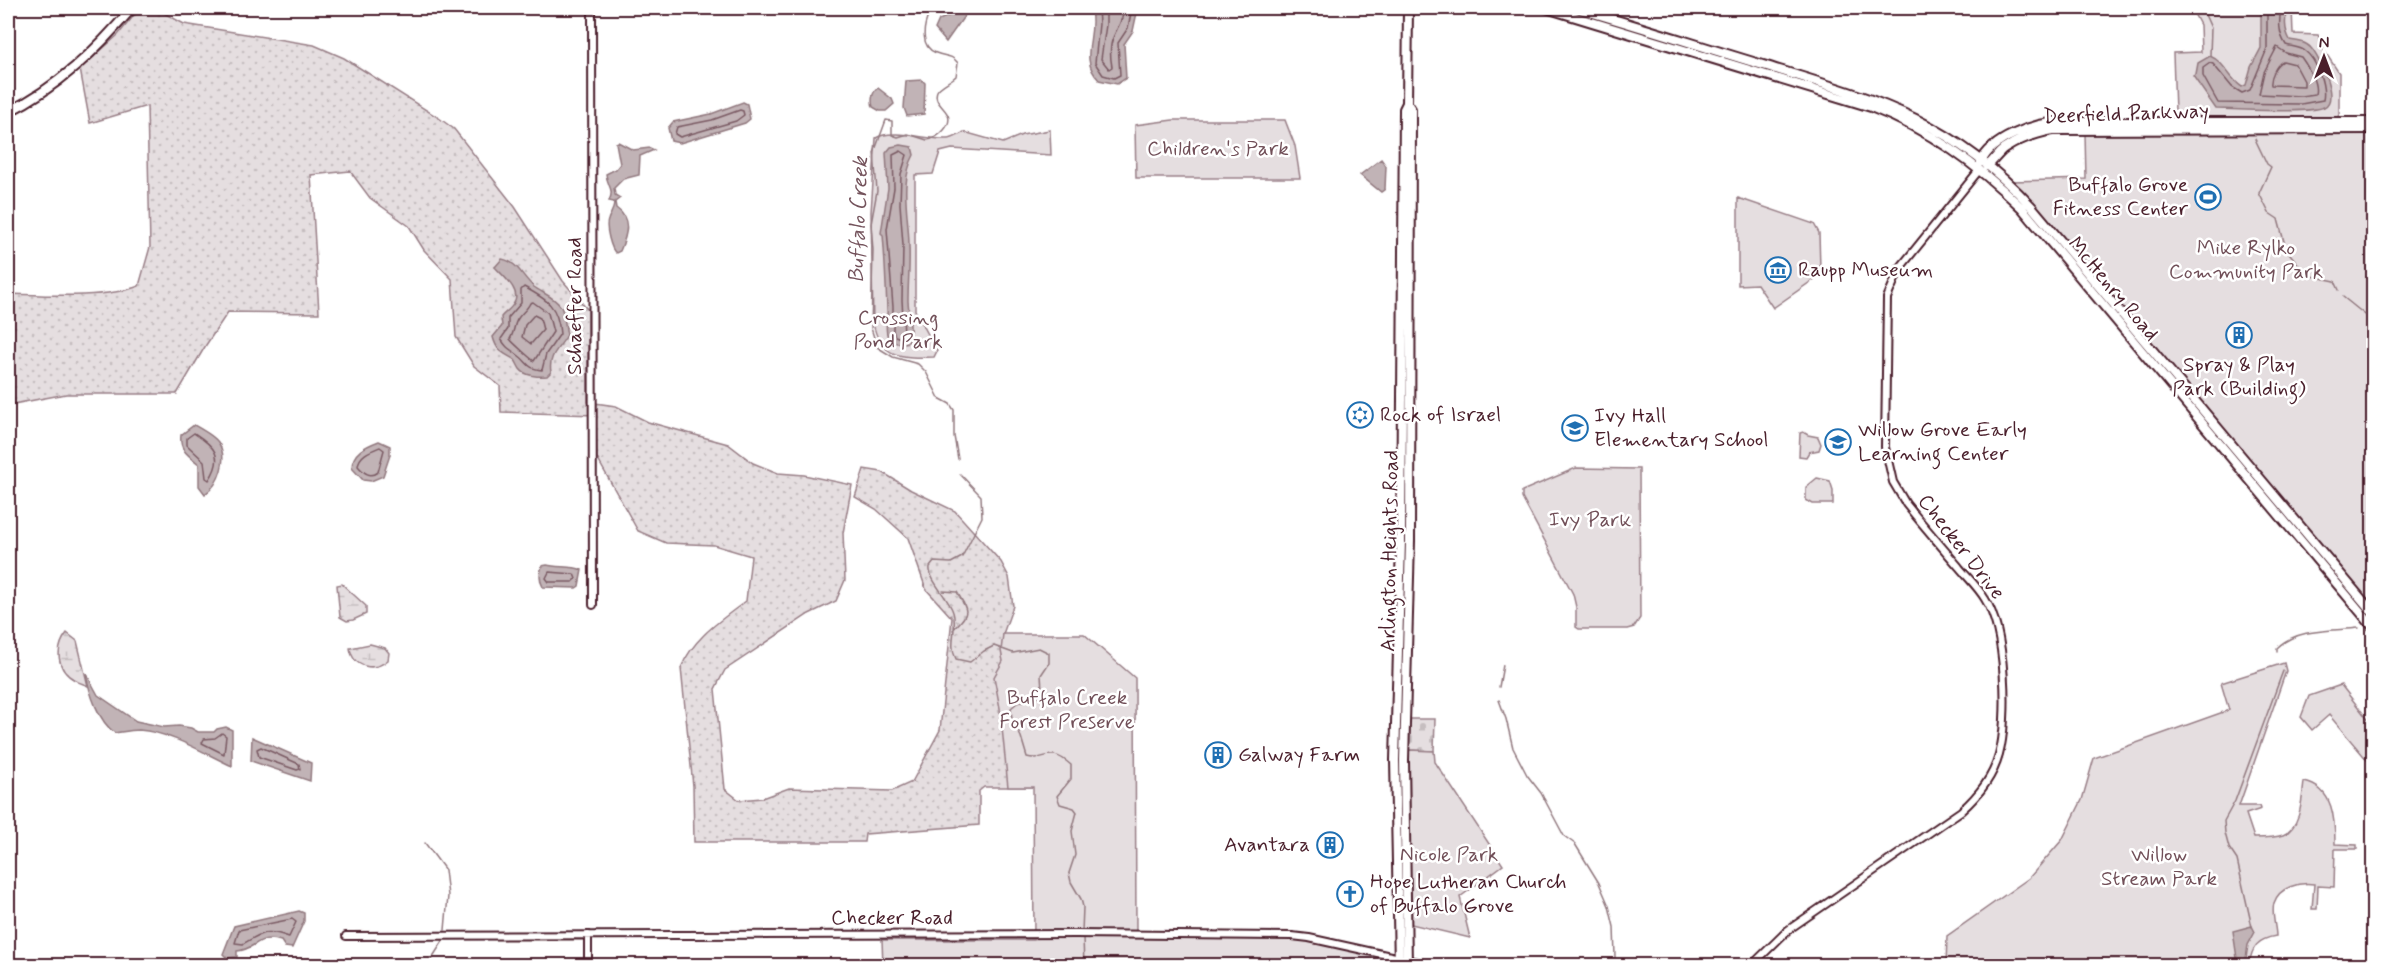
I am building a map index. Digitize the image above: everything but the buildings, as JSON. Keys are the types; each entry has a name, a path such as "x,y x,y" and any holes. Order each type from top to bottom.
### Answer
{"main road":[{"path":"8,112 36,97 70,72 94,51 132,8"},
{"name":"Arlington Heights Road","path":"1403,962 1395,760 1402,448 1404,109 1407,103 1408,8"},
{"name":"McHenry Road","path":"1546,8 1871,107 1935,138 1980,169 2029,217 2373,628"},
{"name":"McHenry Road","path":"1576,8 1864,96 1924,122 1982,159 2032,207 2373,614"},
{"name":"Arlington Heights Road","path":"1403,962 1404,760 1410,477 1411,109 1407,103"},
{"name":"Deerfield Parkway","path":"1982,159 2013,133 2056,122 2373,122"},
{"name":"Deerfield Parkway","path":"1980,169 1989,165 2004,149 2016,142 2053,130 2373,129"},
{"path":"1980,169 1982,159"},
{"path":"1402,448 1410,477"}],"street":[{"name":"Schaeffer Road","path":"592,8 593,605"},
{"name":"Checker Drive","path":"1751,966 1766,948 1788,930 1961,811 1974,800 1989,779 1999,757 2003,731 2002,647 1997,625 1985,599 1896,490 1888,470 1885,447 1885,314 1889,288 1900,268 1980,169"},
{"name":"Checker Road","path":"346,936 1118,934 1301,937 1403,962 1436,966"},
{"path":"588,935 588,966"}],"green space":[{"path":"140,8 155,8 184,24 314,45 344,58 454,129 515,207 563,281 588,310 588,402 616,406 648,422 728,444 753,463 778,473 804,475 852,485 843,533 845,580 836,601 809,614 725,670 715,689 725,789 739,800 762,798 789,788 892,791 912,782 940,730 952,618 926,589 908,538 876,509 855,497 864,469 882,472 911,490 955,511 1001,562 1009,577 1013,606 1003,634 1032,787 984,787 979,791 979,825 865,834 864,842 694,842 693,786 681,668 686,657 700,639 746,601 751,556 714,545 666,543 638,531 597,458 596,415 501,412 500,386 474,366 456,337 452,279 424,250 409,226 370,198 350,171 311,175 319,313 228,312 177,394 66,394 8,405 8,294 92,295 139,286 150,247 147,106 90,123 80,69 118,35"},
{"path":"2191,8 2292,8 2293,34 2318,35 2325,52 2339,73 2339,115 2336,119 2180,118 2175,112 2173,53 2201,52 2200,25"},
{"name":"Children's Park","path":"1173,120 1285,120 1295,146 1300,178 1136,178 1135,125"},
{"name":"Crossing Pond Park","path":"1050,130 1051,155 952,149 940,152 933,174 915,175 915,310 937,351 934,357 912,357 902,356 886,349 876,334 873,322 871,212 876,138 883,135 900,134 947,139 964,132 1003,143 1022,135"},
{"name":"Mike Rylko Community Park","path":"2085,133 2373,133 2373,610 2012,181 2086,179"},
{"path":"1738,198 1814,224 1819,233 1820,269 1823,273 1773,308 1757,284 1738,285"},
{"path":"1800,433 1818,437 1821,444 1819,450 1809,452 1806,457 1799,456"},
{"name":"Ivy Park","path":"1576,468 1639,469 1640,618 1634,627 1579,629 1576,627 1576,607 1573,594 1522,498 1522,491"},
{"path":"1817,478 1830,481 1833,490 1833,504 1813,504 1806,500 1806,487"},
{"path":"342,584 366,606 366,614 347,621 340,617 337,585"},
{"path":"67,633 77,641 88,686 69,676 61,665 59,652"},
{"name":"Buffalo Creek Forest Preserve","path":"1003,634 1084,634 1135,678 1136,937 1299,939 1373,953 1395,961 1395,965 883,965 882,940 1034,940 1033,787 1008,787 1000,708 994,677 1003,661 1001,651"},
{"path":"370,644 385,648 389,653 388,660 371,667 355,660 350,648"},
{"name":"Willow Stream Park","path":"2284,663 2286,671 2239,806 2260,806 2261,809 2246,814 2254,838 2276,837 2283,835 2294,826 2300,812 2304,782 2322,791 2331,806 2335,844 2357,845 2357,849 2335,849 2334,887 2318,886 2317,909 2312,909 2314,884 2296,885 2280,893 2273,907 2276,936 2264,939 2256,945 2249,965 1946,966 1947,936 2029,878 2062,840 2082,800 2094,758 2229,710 2221,683"},
{"path":"2341,685 2373,726 2373,767 2329,715 2312,730 2301,717 2309,696"},
{"path":"1410,719 1435,719 1434,751 1409,750"},
{"name":"Nicole Park","path":"1409,750 1434,751 1435,762 1503,865 1460,897 1470,938 1411,924"},
{"path":"1026,937 1038,941 895,945 895,938"}],"water":[{"path":"961,8 970,8 946,42 935,29 939,20 958,12"},
{"path":"1095,8 1138,8 1133,31 1124,44 1126,78 1117,84 1099,80 1090,64 1091,11"},
{"path":"2261,8 2287,8 2286,24 2290,40 2304,43 2311,48 2327,78 2330,96 2324,107 2289,111 2216,109 2193,76 2196,74 2198,63 2210,56 2220,62 2238,84 2242,87 2246,85 2251,67 2261,48"},
{"path":"922,80 925,83 924,114 907,116 904,108 906,81"},
{"path":"878,88 892,99 894,104 886,111 873,107 872,96"},
{"path":"743,102 747,104 750,119 745,123 680,143 671,141 668,128 673,122 711,114"},
{"path":"616,143 633,150 650,148 654,150 640,156 639,175 623,179 614,188 615,195 620,198 615,202 616,208 624,217 627,228 620,251 616,253 612,248 608,233 607,223 614,202 609,201 611,190 606,174 620,164"},
{"path":"901,145 912,147 914,155 909,165 906,188 910,332 909,342 894,343 887,334 886,327 885,262 881,233 888,188 886,153 891,147"},
{"path":"1381,159 1386,166 1385,189 1381,192 1360,175"},
{"path":"502,259 512,263 534,287 555,300 561,307 567,335 551,361 551,372 547,376 532,376 522,371 515,360 502,352 493,337 502,326 501,317 516,298 513,288 495,267"},
{"path":"194,425 218,442 223,456 218,478 205,494 199,486 199,464 185,452 181,445 181,435"},
{"path":"379,441 390,446 390,455 383,476 371,481 363,480 352,468 354,458 365,448"},
{"path":"542,566 582,570 579,586 576,588 543,587 540,572"},
{"path":"86,673 98,695 136,721 164,727 191,728 198,732 214,732 226,727 232,730 232,766 163,735 139,730 115,733 99,714 89,689"},
{"path":"252,737 311,763 310,781 251,761"},
{"path":"299,911 304,913 304,921 292,948 285,947 281,941 267,939 237,951 237,957 227,958 223,954 234,926"},
{"path":"2252,926 2255,932 2248,945 2245,965 2238,965 2233,931"}],"waterway":[{"name":"Buffalo Creek","path":"950,8 944,13 929,14 924,36 931,50 950,57 958,63 956,76 941,87 936,96 949,118 948,124 938,136 927,140 908,134 898,137 892,135 892,121 886,120 874,153 877,191 871,224 873,250 871,328 877,347 893,357 918,364 926,372 939,398 950,404 954,410 954,436 958,459"},
{"path":"2202,8 2211,28 2210,55"},
{"path":"2255,139 2267,164 2271,167 2259,193 2269,213 2278,219 2286,249 2307,275 2335,281 2339,290"},
{"path":"2343,297 2374,322"},
{"name":"Buffalo Creek","path":"960,474 981,496 982,517 962,557 951,563 934,562 930,567 930,572 953,612 953,647 956,659 970,662 994,646 1013,653 1039,648 1049,653 1049,663 1041,675 1042,689 1039,697 1017,703 1011,708 1012,720 1021,737 1027,757 1039,758 1052,755 1071,765 1071,779 1057,796 1060,804 1074,808 1077,812 1072,831 1075,855 1069,873 1083,907 1082,932"},
{"path":"943,591 957,592 966,609 965,616 953,630"},
{"path":"2277,652 2277,648 2294,637 2326,630 2359,628"},
{"path":"1499,687 1503,665"},
{"path":"2252,927 2237,860 2229,848 2224,821 2235,801 2283,671"},
{"path":"1499,700 1513,748 1527,775 1541,793 1564,836 1575,844 1599,883 1609,906 1614,927 1613,966"},
{"path":"425,843 445,870 448,896 445,930"},
{"name":"Buffalo Creek","path":"1083,937 1084,966"},
{"path":"427,966 443,941"}],"place":[{"name":"Buffalo Grove Fitness Center","path":"2208,197"},
{"name":"Raupp Museum","path":"1778,270"},
{"name":"Spray & Play Park (Building)","path":"2239,335"},
{"name":"Rock of Israel","path":"1360,415"},
{"name":"Ivy Hall Elementary School","path":"1575,428"},
{"name":"Willow Grove Early Learning Center","path":"1838,442"},
{"name":"Galway Farm","path":"1218,755"},
{"name":"Avantara","path":"1330,845"},
{"name":"Hope Lutheran Church of Buffalo Grove","path":"1350,894"}]}
